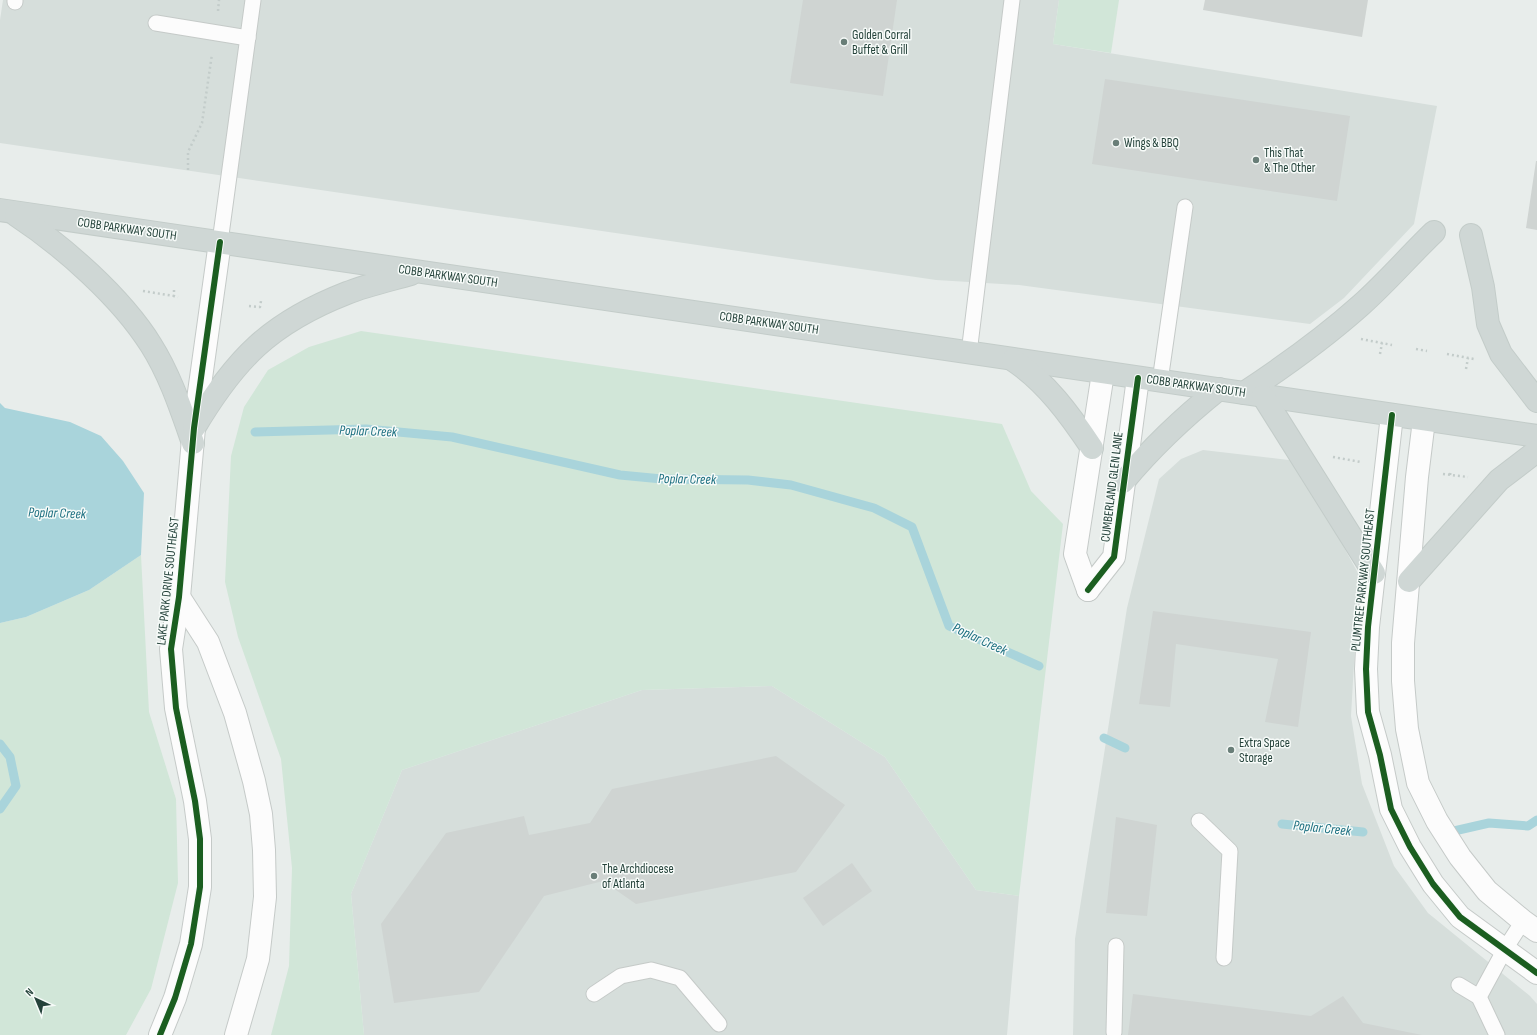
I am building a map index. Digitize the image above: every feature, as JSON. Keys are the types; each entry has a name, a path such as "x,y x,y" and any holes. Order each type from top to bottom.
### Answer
{"main road":[{"name":"COBB PARKWAY SOUTH","path":"6,211 1537,436"},
{"path":"6,211 36,228 88,272 133,320 151,345 166,372 193,436"},
{"path":"1374,573 1254,395 1296,358 1331,331 1362,304 1434,232"},
{"path":"1471,235 1483,287 1488,324 1501,354 1537,401"},
{"path":"193,436 208,405 236,367 256,346 279,327 315,306 348,292 418,272"},
{"path":"1012,359 1032,374 1046,388 1070,417 1092,448"},
{"path":"1123,482 1138,463 1182,420 1219,389"},
{"path":"1408,580 1499,480 1537,450"}],"street":[{"name":"LAKE PARK DRIVE SOUTHEAST","path":"160,1035 175,998 191,944 200,886 200,840 196,809 176,708 172,649 179,597 193,436 220,242"},
{"name":"CUMBERLAND GLEN LANE","path":"1103,373 1075,554 1088,590 1114,557 1138,378"},
{"name":"PLUMTREE PARKWAY SOUTHEAST","path":"1392,415 1368,627 1366,669 1368,712 1380,755 1391,809 1410,847 1433,884 1460,917 1537,972"},
{"path":"1424,420 1416,477 1403,643 1403,681 1407,729 1418,783 1437,821 1460,858 1487,890 1530,926"},
{"name":"LAKE PARK DRIVE SOUTHEAST","path":"179,597 208,642 235,713 254,781 261,814 264,850 264,905 258,959 236,1035"}],"lane":[{"path":"220,242 253,0"},
{"path":"969,353 1012,0"},
{"path":"156,23 248,38"},
{"path":"1160,381 1185,207"},
{"path":"1199,821 1230,851 1224,958"},
{"path":"1479,997 1505,949 1530,926"},
{"path":"1114,1032 1116,946"},
{"path":"594,994 621,976 650,970 680,978 719,1024"},
{"path":"1459,985 1479,997 1497,1035"}],"path":[{"path":"188,170 188,152 202,123 219,0"},
{"path":"137,290 178,297"},
{"path":"174,290 174,296"},
{"path":"249,306 260,307 261,301"},
{"path":"1354,338 1392,344"},
{"path":"1380,354 1382,343"},
{"path":"1416,349 1427,351"},
{"path":"1447,354 1475,359"},
{"path":"1466,370 1468,358"},
{"path":"1327,456 1365,463"},
{"path":"1450,475 1451,471"},
{"path":"1438,474 1471,478"}],"shaded area":[{"path":"3,0 1059,0 1053,44 1437,106 1414,224 1344,298 1310,324 1019,285 936,280 0,143 0,20"},
{"name":"Extra Space Storage","path":"1203,450 1297,461 1359,575 1351,716 1362,784 1394,866 1428,913 1530,996 1537,1004 1537,1035 1073,1035 1075,939 1127,608 1159,479 1181,459"},
{"path":"772,686 885,757 976,890 1019,896 1007,1035 364,1035 351,894 402,770 642,690"}],"green space":[{"path":"1059,0 1119,0 1111,53 1053,44"},
{"path":"361,331 1002,424 1031,491 1063,524 1019,896 976,890 885,757 772,686 642,690 402,770 351,894 364,1035 271,1035 289,966 292,868 281,759 238,637 225,582 231,456 244,407 268,370 309,347"},
{"path":"141,555 149,712 176,799 178,883 151,989 126,1035 0,1035 0,623 26,617 89,590"}],"water":[{"path":"0,403 5,408 70,422 101,436 123,461 144,493 141,555 89,590 26,617 0,623"}],"building":[{"name":"Golden Corral Buffet & Grill","path":"803,0 897,0 883,96 790,83"},
{"path":"1205,0 1368,0 1362,37 1203,10"},
{"path":"1105,79 1350,116 1337,201 1092,164"},
{"path":"1537,161 1537,230 1526,228"},
{"path":"1153,611 1311,632 1298,727 1265,722 1278,659 1176,644 1170,707 1139,704"},
{"name":"The Archdiocese of Atlanta","path":"776,756 845,805 796,872 636,904 603,881 544,896 479,992 394,1003 381,924 446,833 524,816 529,835 590,823 612,789"},
{"path":"1116,817 1157,825 1147,916 1106,913"},
{"path":"852,863 872,891 823,926 803,898"},
{"path":"1133,994 1311,1016 1343,996 1363,1023 1422,1035 1128,1035"}],"waterway":[{"name":"Poplar Creek","path":"255,432 366,429 452,437 620,475 662,479 748,480 791,485 874,508 912,527 949,626 1039,666"},
{"name":"Poplar Creek","path":"1104,738 1125,748"},
{"name":"Poplar Creek","path":"0,744 10,757 16,786 0,809"},
{"name":"Poplar Creek","path":"1454,831 1489,823 1528,826 1537,820"},
{"name":"Poplar Creek","path":"1282,824 1363,832"}],"cycle path":[{"path":"160,1035 175,998 191,944 200,887 200,839 195,801 176,708 171,649 179,597 194,428 220,242"},
{"path":"1088,590 1114,557 1138,378"},
{"path":"1392,415 1368,627 1366,669 1368,712 1380,755 1391,809 1410,847 1433,884 1460,917 1537,973"}],"place":[{"name":"Golden Corral Buffet & Grill","path":"844,42"},
{"name":"Wings & BBQ","path":"1116,143"},
{"name":"This That & The Other","path":"1256,160"},
{"name":"Extra Space Storage","path":"1231,750"},
{"name":"The Archdiocese of Atlanta","path":"594,876"}]}
